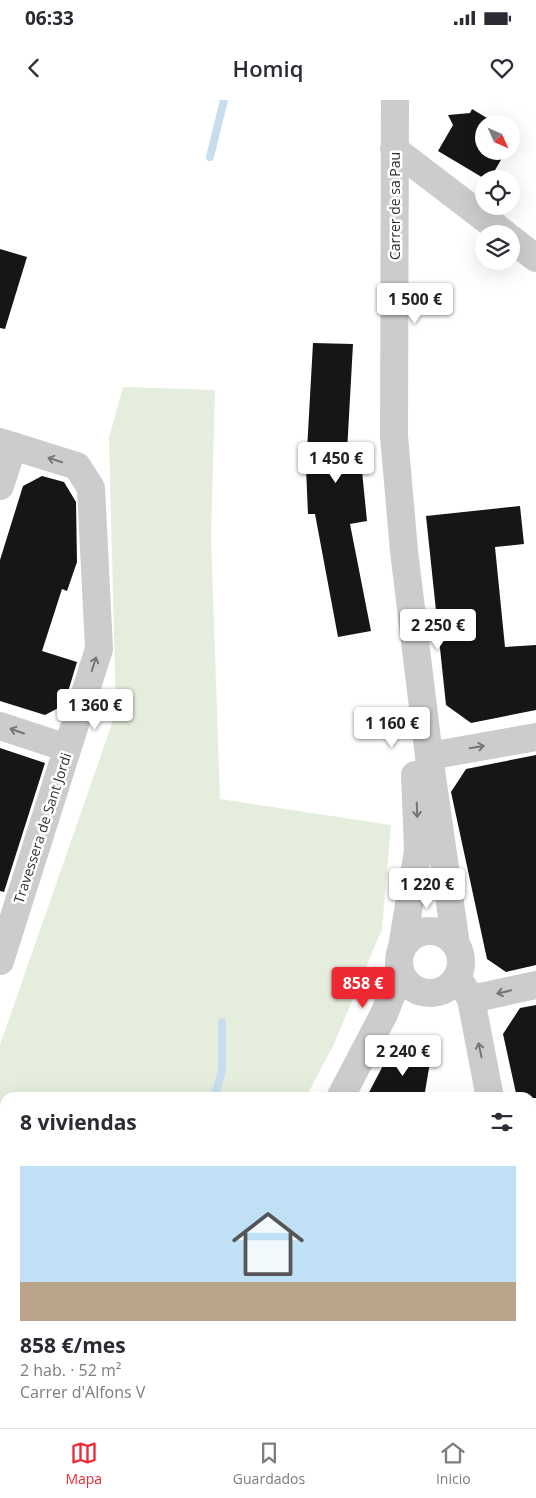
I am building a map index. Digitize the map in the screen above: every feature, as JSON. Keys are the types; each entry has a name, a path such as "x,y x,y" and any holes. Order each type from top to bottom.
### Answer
{"street":[{"name":"Carrer de sa Pau","path":"395,100 394,436 404,551 429,756 456,945"},
{"path":"394,150 493,225"},
{"path":"520,246 536,258"},
{"path":"0,486 7,444"},
{"name":"Travessera de Sant Jordi","path":"0,961 99,649 92,488 76,466 7,444"},
{"name":"Carrer de sa Pau","path":"360,1060 393,995 401,960 418,851 409,699 404,551"},
{"path":"0,726 67,748"},
{"path":"429,756 536,737"},
{"path":"435,993 418,991 410,987 401,960 413,936 428,931 443,934 456,945 489,1092"},
{"path":"343,1092 360,1060 394,1022 423,999 452,985 464,988 536,985"}],"green space":[{"path":"123,387 215,390 211,537 220,799 391,825 382,929 334,1044 309,1092 0,1092 0,1045 116,712 109,438"}],"building":[{"path":"472,109 482,115 475,115 475,160 501,160 495,170 475,170 475,173 438,151 453,125 448,115 470,113"},
{"path":"0,249 27,257 5,329 0,328"},
{"path":"313,343 353,344 346,470 362,471 367,521 350,524 371,631 338,637 315,514 308,514 306,468"},
{"path":"42,476 64,482 76,502 77,562 67,591 62,589 42,651 77,662 64,705 45,715 0,701 0,560 23,486"},
{"path":"520,506 524,544 495,547 505,647 536,645 536,710 471,723 446,705 426,516"},
{"path":"0,748 45,763 4,892 0,891"},
{"path":"536,755 536,965 506,972 487,959 451,792 466,769"},
{"path":"536,1005 536,1092 516,1092 503,1034 520,1008"},
{"path":"432,1050 425,1092 369,1092 387,1058"}],"waterway":[{"path":"210,157 224,100"},
{"path":"216,1092 222,1071 222,1022"}]}
